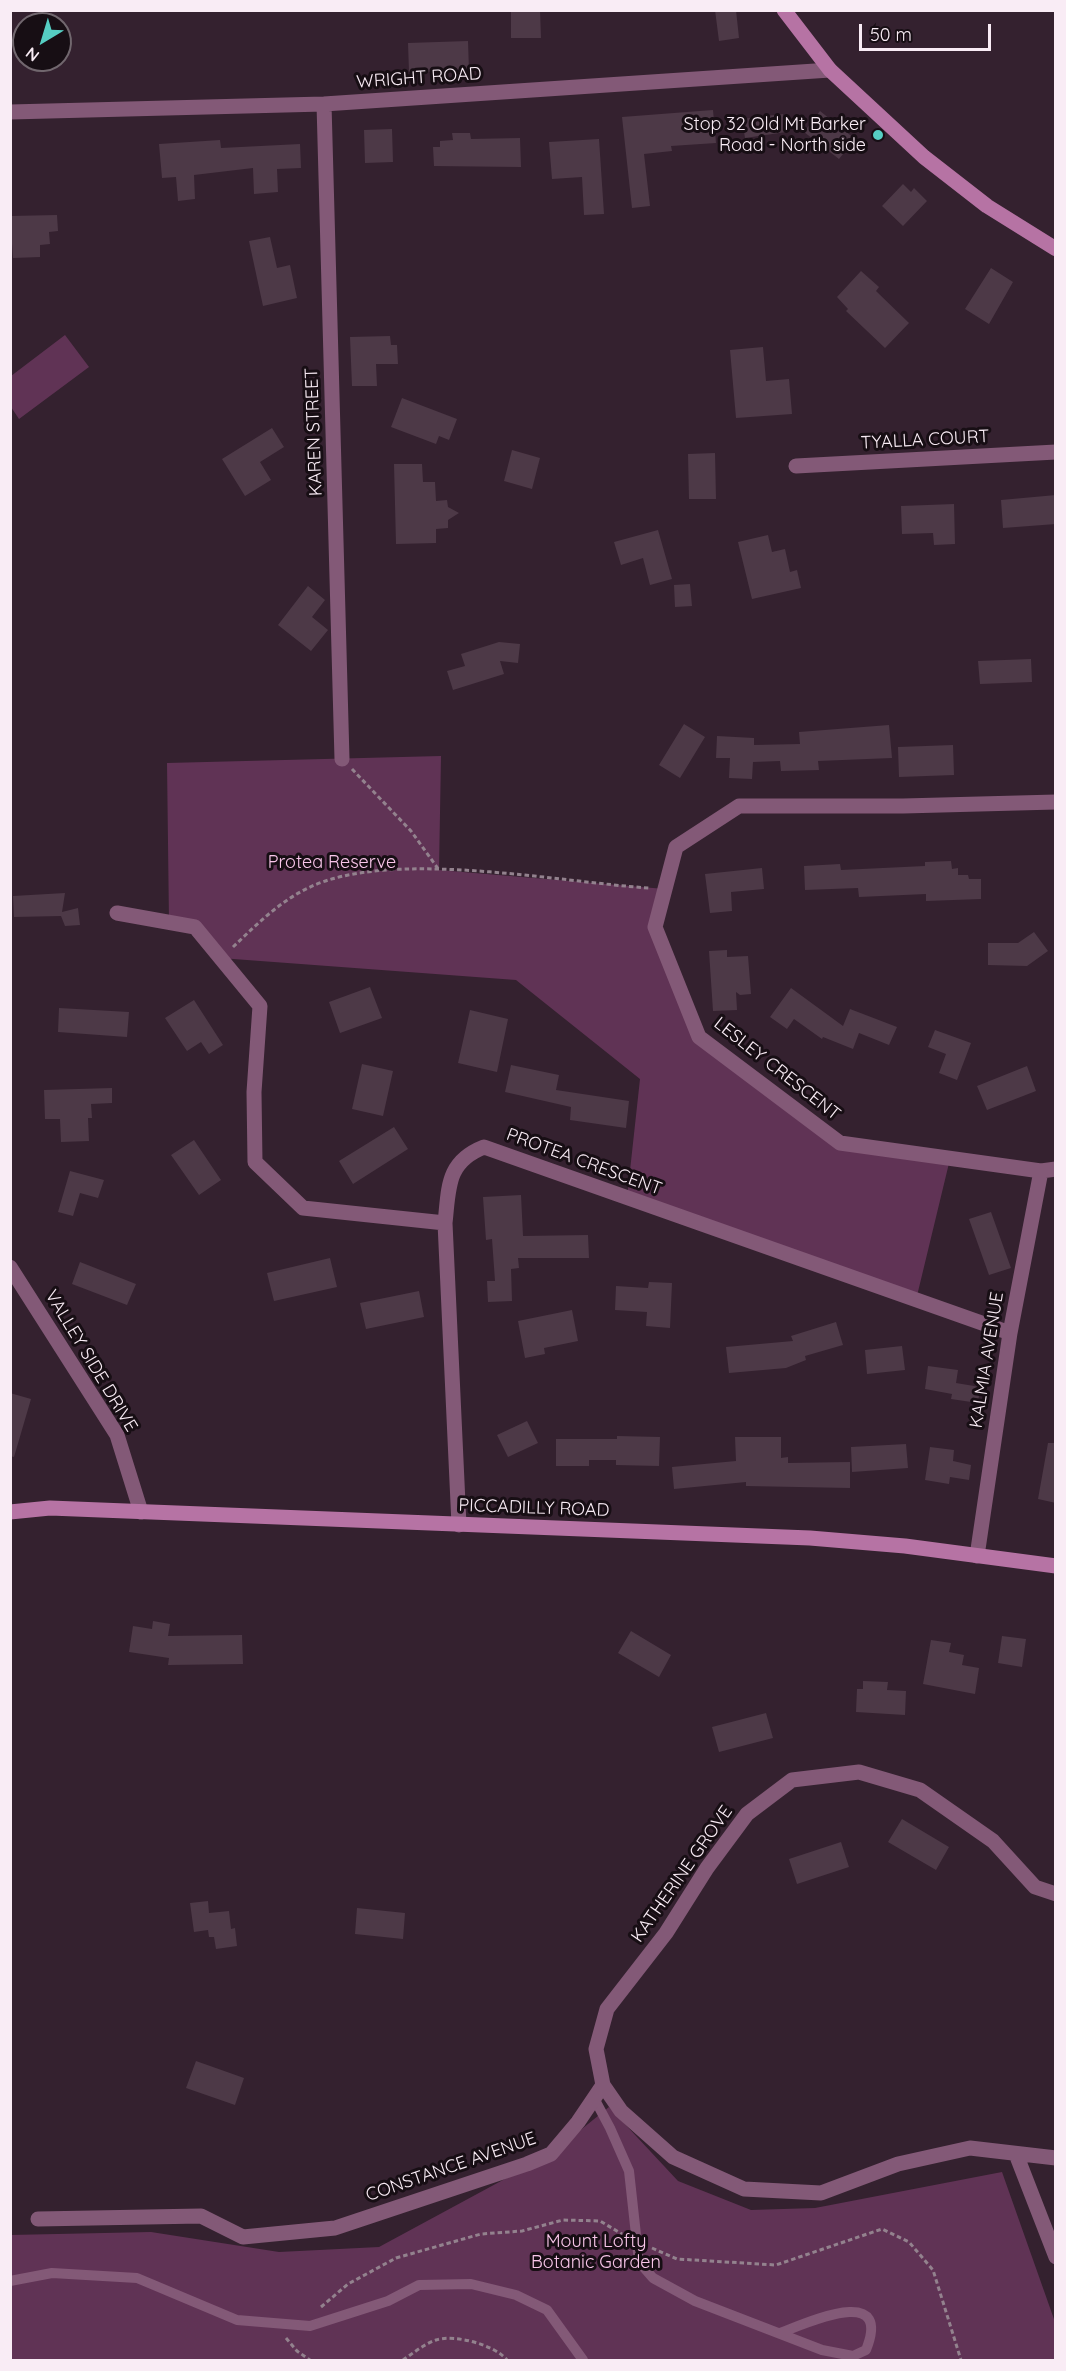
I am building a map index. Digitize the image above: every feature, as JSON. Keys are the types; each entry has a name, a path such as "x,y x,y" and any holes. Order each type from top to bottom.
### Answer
{"main road":[{"path":"783,10 830,70 924,157 987,206 1056,249"},
{"name":"PICCADILLY ROAD","path":"10,1512 50,1509 810,1538 905,1546 1056,1566"}],"street":[{"name":"WRIGHT ROAD","path":"10,112 324,104 830,70"},
{"name":"KAREN STREET","path":"324,104 342,759"},
{"name":"TYALLA COURT","path":"796,466 1056,452"},
{"name":"LESLEY CRESCENT","path":"1048,1170 840,1143 699,1037 655,927 676,847 739,806 903,807 1056,802"},
{"path":"117,913 195,927 260,1006 254,1092 255,1162 303,1208 445,1223"},
{"name":"PROTEA CRESCENT","path":"459,1524 445,1223 451,1177 467,1154 484,1147 1010,1333"},
{"name":"KALMIA AVENUE","path":"977,1556 1010,1333 1048,1170"},
{"name":"VALLEY SIDE DRIVE","path":"10,1267 117,1435 141,1512"},
{"name":"KATHERINE GROVE","path":"603,2085 596,2049 607,2009 666,1933 708,1868 747,1814 792,1780 859,1772 920,1790 993,1841 1035,1887 1056,1894"},
{"path":"603,2085 621,2111 673,2157 744,2189 821,2193 898,2164 970,2148 1056,2158"},
{"name":"CONSTANCE AVENUE","path":"38,2219 201,2216 243,2237 335,2228 551,2154 603,2085"},
{"path":"1016,2154 1056,2257"}],"lane":[{"path":"594,2098 629,2171 639,2262 653,2278 694,2301 780,2334 822,2350 853,2356 866,2350 872,2335 870,2321 862,2313 848,2311 817,2318 780,2334"},
{"path":"10,2281 52,2273 137,2278 237,2320 310,2326 388,2301 419,2284 471,2284 516,2295 547,2310 583,2361"}],"path":[{"path":"342,759 411,831 439,870"},
{"path":"220,958 268,913 309,887 363,870 439,870 532,876 665,889"},
{"path":"310,2326 313,2316 348,2284 396,2258 481,2234 522,2230 563,2220 600,2221 637,2243 677,2259 776,2265 882,2229 909,2242 933,2270 961,2361"},
{"path":"276,2324 297,2351 310,2361"},
{"path":"403,2361 436,2339 473,2340 503,2355 507,2361"}],"green space":[{"path":"65,335 89,367 19,419 11,407 11,376"},
{"name":"Protea Reserve","path":"441,756 439,870 665,889 655,927 699,1037 840,1143 950,1159 916,1300 627,1198 640,1079 516,980 220,958 195,927 169,923 167,763"},
{"name":"Mount Lofty Botanic Garden","path":"609,2107 678,2181 751,2210 815,2208 1002,2172 1055,2322 1055,2360 11,2360 10,2235 151,2232 279,2252 379,2247 551,2154"}],"building":[{"path":"511,10 540,10 541,38 511,38"},
{"path":"715,10 736,10 739,38 719,41"},
{"path":"468,41 469,71 409,72 408,43"},
{"path":"713,110 716,143 671,146 672,151 644,154 650,206 632,208 622,117"},
{"path":"820,111 855,139 839,159 804,132"},
{"path":"783,114 786,132 745,138 742,119"},
{"path":"392,129 393,162 365,163 364,130"},
{"path":"452,133 470,133 471,139 520,138 521,167 434,166 433,147 440,147 440,141 453,140"},
{"path":"599,139 604,214 584,215 582,177 552,179 549,142"},
{"path":"220,140 221,148 300,144 301,168 277,169 278,192 254,194 253,168 194,175 195,199 178,201 176,177 162,178 159,144"},
{"path":"903,184 911,192 914,188 927,201 903,226 882,206"},
{"path":"57,215 58,231 49,232 50,244 40,245 40,257 13,258 10,216"},
{"path":"270,237 277,268 290,265 297,298 263,306 249,241"},
{"path":"991,268 1013,282 989,324 965,309"},
{"path":"861,271 879,287 876,291 909,323 885,348 846,311 848,309 837,297"},
{"path":"390,336 391,345 397,345 398,364 376,364 377,386 352,386 350,337"},
{"path":"763,347 766,381 789,379 792,414 736,418 730,350"},
{"path":"402,398 457,419 449,440 439,436 436,444 391,427"},
{"path":"272,428 284,447 260,462 271,480 245,496 222,459"},
{"path":"512,450 540,458 532,489 504,481"},
{"path":"715,453 716,499 689,499 688,454"},
{"path":"394,464 422,464 423,482 435,482 436,501 447,500 448,507 459,513 448,520 448,528 436,529 436,543 396,544"},
{"path":"1056,495 1056,524 1003,528 1001,500"},
{"path":"954,504 955,544 934,545 933,533 902,534 901,506"},
{"path":"658,530 672,579 650,585 643,558 621,565 614,542"},
{"path":"768,535 772,552 785,549 790,572 797,570 801,588 752,599 738,542"},
{"path":"690,584 692,606 675,607 674,585"},
{"path":"308,586 325,600 312,617 328,630 311,651 278,625"},
{"path":"499,642 520,644 518,663 500,661 504,674 453,690 447,671 465,666 461,654"},
{"path":"1031,659 1032,682 980,684 978,661"},
{"path":"684,724 705,737 680,778 659,765"},
{"path":"889,725 892,758 818,761 819,770 781,771 780,761 753,762 752,779 729,778 730,758 716,758 717,736 754,738 754,745 800,744 799,732"},
{"path":"953,745 954,775 899,777 898,747"},
{"path":"951,861 952,869 958,868 958,875 968,875 969,879 981,879 981,899 926,901 926,894 859,897 858,888 805,890 804,866 840,864 841,870 925,866 925,862"},
{"path":"762,868 764,889 731,892 732,911 710,913 705,874"},
{"path":"65,893 62,912 78,908 80,925 65,926 61,916 14,917 13,896"},
{"path":"1034,932 1048,951 1027,966 988,965 988,943 1018,943"},
{"path":"727,950 727,957 748,956 751,994 740,995 736,992 737,1010 713,1011 709,951"},
{"path":"370,987 382,1018 340,1033 329,1002"},
{"path":"791,988 843,1026 850,1009 897,1027 889,1045 859,1033 853,1049 823,1037 822,1039 794,1019 787,1029 770,1017"},
{"path":"194,1000 223,1045 209,1054 201,1042 187,1051 165,1018"},
{"path":"59,1008 129,1012 127,1037 58,1032"},
{"path":"470,1010 508,1019 497,1072 458,1063"},
{"path":"935,1030 971,1043 957,1080 939,1073 946,1054 928,1047"},
{"path":"362,1064 393,1071 383,1116 352,1109"},
{"path":"511,1065 559,1075 556,1090 629,1101 626,1128 570,1120 571,1107 505,1092"},
{"path":"1027,1066 1036,1091 987,1110 977,1086"},
{"path":"112,1088 112,1103 91,1104 92,1118 88,1118 89,1141 61,1142 60,1119 45,1119 44,1090"},
{"path":"394,1127 408,1149 353,1184 339,1161"},
{"path":"194,1140 221,1180 199,1195 171,1155"},
{"path":"70,1171 104,1180 98,1198 80,1193 73,1216 58,1212"},
{"path":"521,1195 523,1236 588,1235 589,1258 518,1258 519,1268 511,1269 512,1301 488,1302 487,1281 495,1281 492,1239 486,1240 483,1197"},
{"path":"991,1212 1011,1268 989,1275 969,1219"},
{"path":"330,1258 337,1287 274,1301 267,1273"},
{"path":"80,1262 136,1284 127,1305 72,1284"},
{"path":"649,1282 672,1283 670,1328 646,1326 647,1312 615,1310 616,1286 648,1288"},
{"path":"419,1291 424,1317 366,1329 360,1303"},
{"path":"572,1310 578,1341 544,1348 545,1354 525,1358 518,1321"},
{"path":"836,1322 843,1345 805,1356 806,1360 786,1368 729,1373 726,1347 793,1341 791,1336"},
{"path":"902,1346 905,1370 867,1374 865,1350"},
{"path":"928,1366 958,1370 956,1383 980,1387 978,1403 951,1399 952,1394 925,1389"},
{"path":"10,1393 31,1399 14,1457 10,1456"},
{"path":"527,1421 538,1443 508,1457 497,1435"},
{"path":"617,1436 660,1437 659,1466 616,1465 616,1460 589,1460 589,1466 556,1466 556,1439 617,1439"},
{"path":"735,1437 781,1437 781,1458 788,1457 788,1463 850,1462 850,1488 746,1486 746,1482 674,1489 672,1467 736,1461"},
{"path":"1048,1443 1056,1443 1056,1503 1038,1499"},
{"path":"906,1444 908,1468 852,1472 851,1447"},
{"path":"930,1447 954,1450 953,1461 971,1465 969,1480 950,1477 949,1484 925,1480"},
{"path":"153,1621 170,1624 168,1636 242,1635 243,1664 168,1665 169,1658 129,1652 133,1626 152,1629"},
{"path":"631,1631 671,1655 659,1677 618,1653"},
{"path":"1002,1636 1026,1639 1022,1667 998,1663"},
{"path":"931,1640 951,1643 949,1652 964,1655 962,1665 979,1668 975,1694 923,1684"},
{"path":"863,1681 888,1682 887,1690 906,1691 905,1715 856,1712 857,1689 863,1689"},
{"path":"766,1713 773,1738 719,1752 712,1727"},
{"path":"902,1819 949,1847 936,1870 888,1842"},
{"path":"841,1842 849,1867 797,1884 789,1859"},
{"path":"208,1901 209,1913 229,1911 231,1929 235,1928 237,1946 216,1949 214,1937 209,1937 208,1930 194,1932 190,1903"},
{"path":"357,1908 405,1913 403,1939 355,1934"},
{"path":"196,2061 244,2078 235,2105 186,2088"}],"place":[{"name":"Stop 32 Old Mt Barker Road - North side","path":"878,135"}]}
